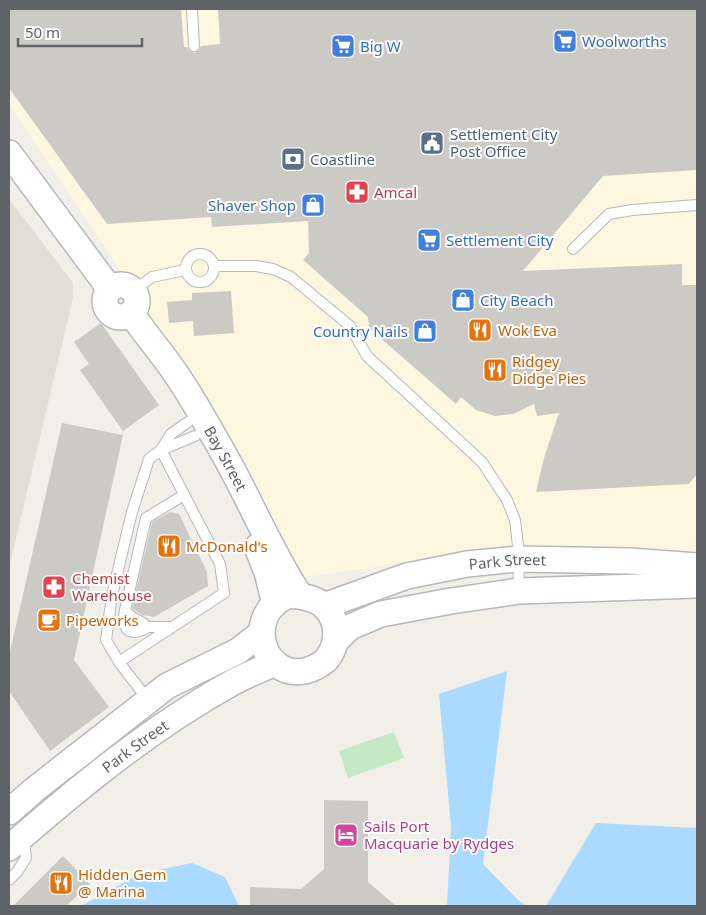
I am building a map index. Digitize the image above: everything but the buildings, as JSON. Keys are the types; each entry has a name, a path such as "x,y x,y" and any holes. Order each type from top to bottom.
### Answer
{"street":[{"name":"Bay Street","path":"9,153 128,305 176,373 225,456 258,518 277,559 300,596"},
{"name":"Bay Street","path":"128,305 179,407 254,539 267,572 275,604"},
{"name":"Park Street","path":"324,606 407,576 468,564 518,558 630,561 697,566"},
{"name":"Park Street","path":"336,642 350,627 381,614 519,591 697,585"},
{"path":"300,596 313,599 324,606 332,616 336,628 336,642 331,654 323,663 312,669 299,672 286,670 275,663 266,652 262,626 266,614 275,604 286,597 300,596"},
{"name":"Park Street","path":"9,812 34,790 167,686 238,651 262,633"},
{"name":"Park Street","path":"16,842 52,810 165,725 232,683 275,663"}],"lane":[{"path":"192,9 194,46"},
{"path":"574,249 608,214 632,210 697,206"},
{"path":"196,254 205,255 213,262 214,266 210,278 204,282 192,280 186,270 188,260 196,254"},
{"path":"214,266 256,266 273,269 291,277 350,326 366,356 482,462 507,500 515,520 519,591"},
{"path":"128,305 152,277 186,270"},
{"path":"148,700 119,662 106,640 112,595 132,512 148,458 192,429"},
{"path":"161,450 171,434 192,429"},
{"path":"119,662 224,593 220,564 161,450"},
{"path":"172,627 148,627 143,622 131,618 125,610 146,518 184,495"},
{"path":"9,880 26,858 16,842"}],"shaded area":[{"path":"9,9 697,9 697,557 496,550 305,577 108,251 9,103"},
{"path":"9,199 73,283 73,298 9,568"}],"green space":[{"path":"394,732 404,758 348,778 339,751"}],"water":[{"path":"507,671 483,864 518,900 527,906 447,906 451,826 439,694"},
{"path":"596,823 697,828 697,906 546,906"},
{"path":"192,863 225,877 239,906 81,906 139,874"}],"place":[{"name":"Woolworths","path":"565,41"},
{"name":"Big W","path":"343,46"},
{"name":"Settlement City Post Office","path":"432,143"},
{"name":"Coastline","path":"293,159"},
{"name":"Amcal","path":"357,192"},
{"name":"Shaver Shop","path":"313,205"},
{"name":"Settlement City","path":"429,240"},
{"name":"City Beach","path":"463,300"},
{"name":"Wok Eva","path":"480,330"},
{"name":"Country Nails","path":"425,331"},
{"name":"Ridgey Didge Pies","path":"495,370"},
{"name":"McDonald's","path":"169,546"},
{"name":"Chemist Warehouse","path":"54,587"},
{"name":"Pipeworks","path":"49,620"},
{"name":"Sails Port Macquarie by Rydges","path":"346,835"},
{"name":"Hidden Gem @ Marina","path":"61,883"}]}
